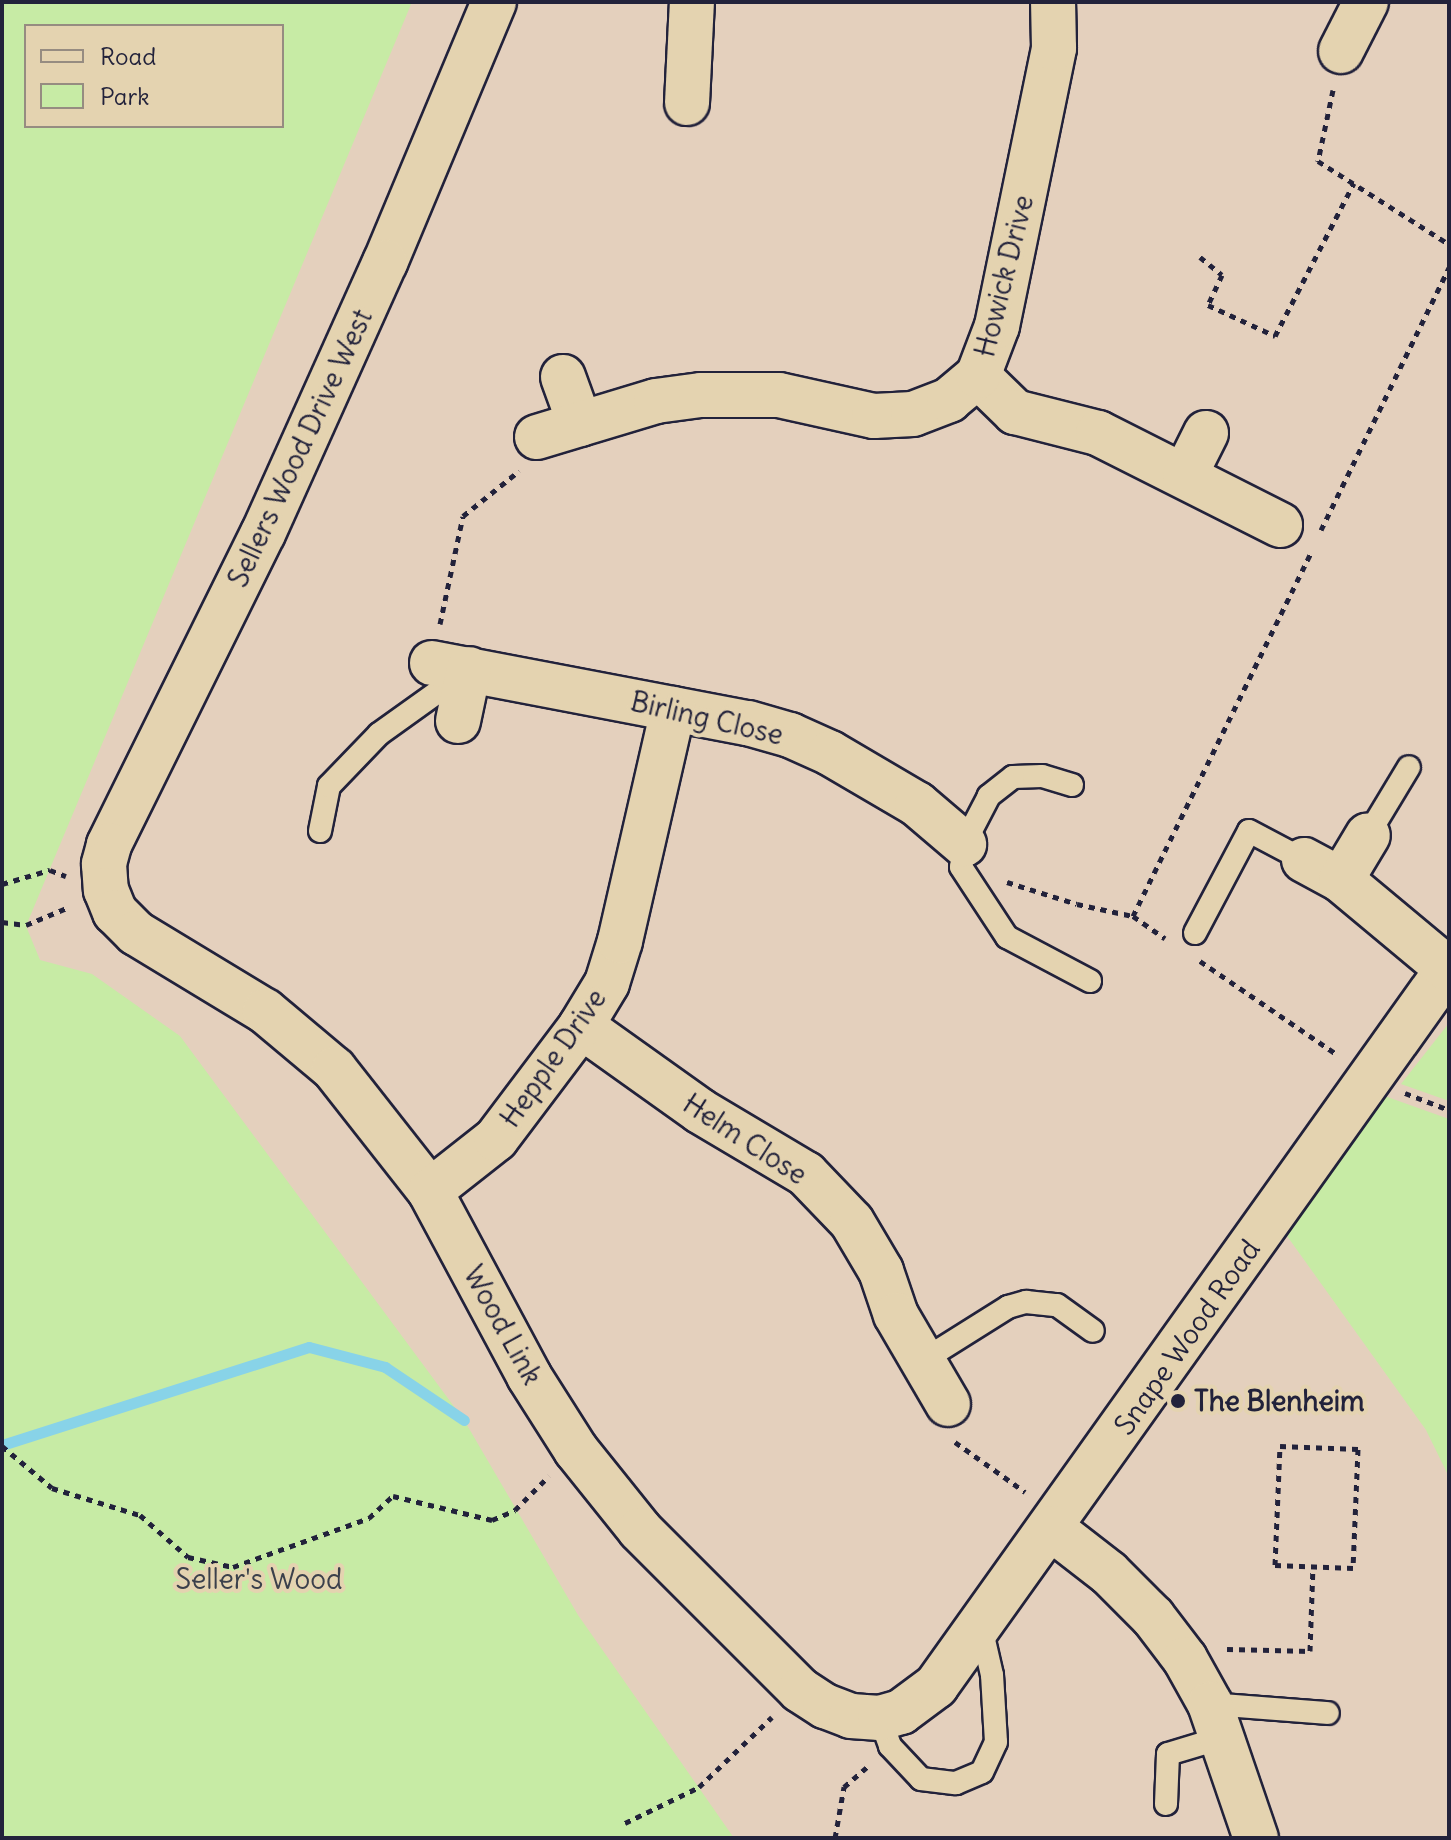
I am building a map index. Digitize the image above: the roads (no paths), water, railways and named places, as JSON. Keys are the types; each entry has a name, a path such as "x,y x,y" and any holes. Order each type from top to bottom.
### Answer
{"street":[{"name":"Sellers Wood Drive West","path":"106,890 104,864 109,845 263,533 385,262 494,2"},
{"path":"687,103 692,2"},
{"name":"Howick Drive","path":"537,437 656,401 739,393 779,395 874,416 913,414 949,400 978,376 997,326 1048,78 1054,48 1053,2"},
{"path":"1341,51 1366,2"},
{"path":"978,376 1015,412 1098,433 1280,525"},
{"path":"563,377 580,424"},
{"path":"1185,475 1206,433"},
{"path":"451,666 458,721"},
{"name":"Birling Close","path":"451,666 748,723 790,735 830,753 917,804 964,844"},
{"name":"Hepple Drive","path":"430,1191 496,1139 581,1026 607,983 620,941 673,709"},
{"path":"1368,835 1322,870 1448,968"},
{"name":"Wood Link","path":"106,890 115,912 136,933 265,1011 334,1069 430,1191 529,1376 576,1450 640,1530 800,1690 825,1706 851,1716 896,1722"},
{"name":"Snape Wood Road","path":"896,1722 936,1686 981,1627 1448,968"},
{"name":"Helm Close","path":"581,1026 700,1111 806,1174 852,1222 881,1271 896,1315 948,1404"},
{"path":"1056,1520 1153,1617 1185,1659 1215,1721 1256,1838"}],"lane":[{"path":"320,831 329,786 451,666"},
{"path":"1368,835 1409,767"},
{"path":"1072,785 1042,776 1013,777 989,796 964,844 961,867 1007,937 1090,981"},
{"path":"1195,933 1249,831 1322,870"},
{"path":"922,1361 1008,1307 1026,1302 1057,1305 1093,1331"},
{"path":"896,1722 921,1779 956,1783 982,1772 996,1742 992,1675 981,1627"},
{"path":"1166,1804 1168,1754 1215,1721 1328,1713"}],"waterway":[{"path":"2,1445 309,1347 385,1367 464,1420"}],"place":[{"name":"The Blenheim","path":"1178,1401"}],"park label":[{"name":"Seller's Wood","path":"259,1579"}]}
